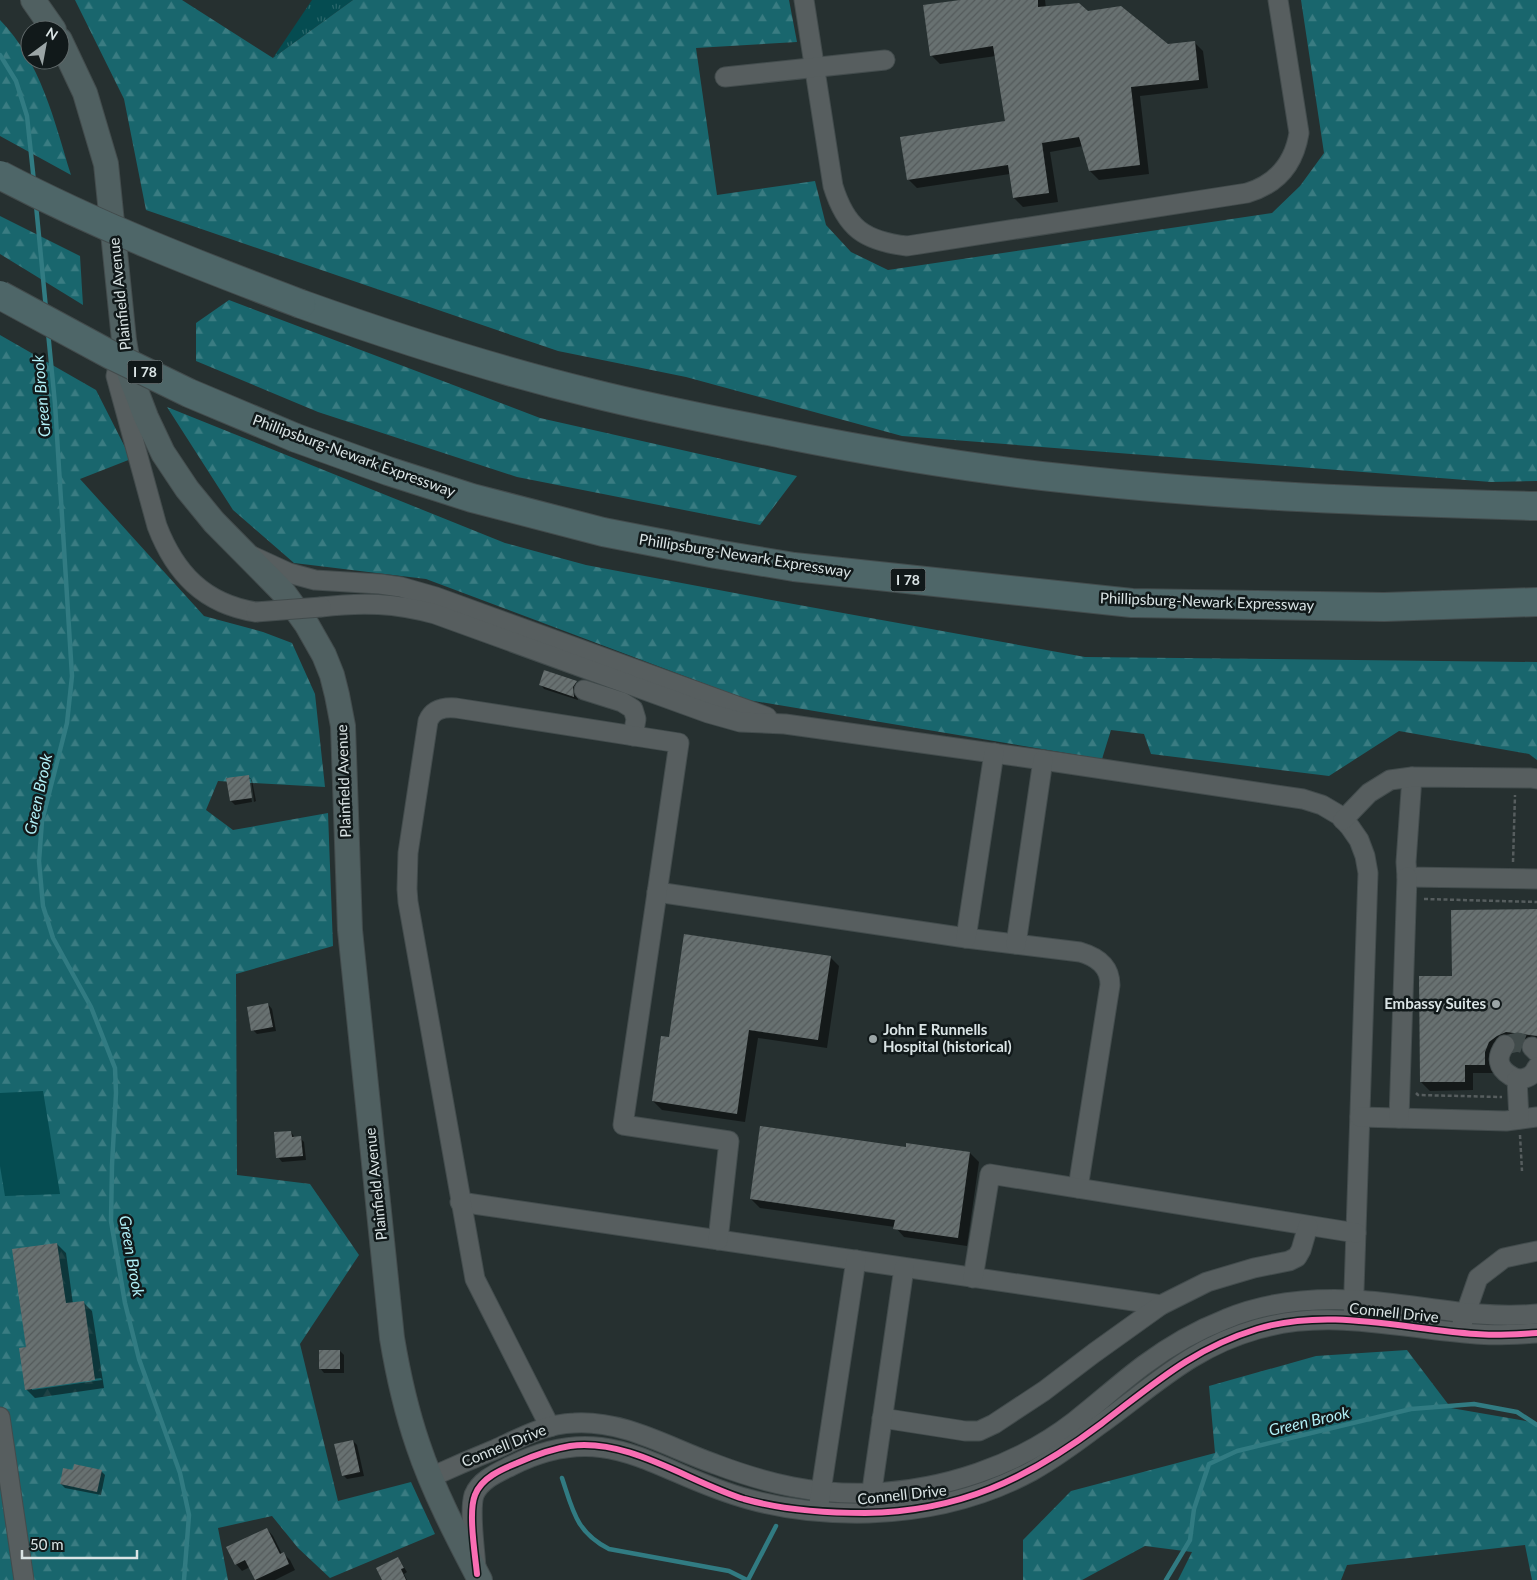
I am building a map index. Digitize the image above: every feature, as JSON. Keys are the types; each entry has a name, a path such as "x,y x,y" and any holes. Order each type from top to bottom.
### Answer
{"highway":[{"path":"0,174 96,222 149,245 301,304 418,344 589,393 687,415 904,457 1070,479 1176,489 1410,503 1537,506"},
{"name":"Phillipsburg-Newark Expressway","path":"0,295 111,355 189,393 296,438 388,471 472,498 603,532 794,567 1132,603 1384,607 1537,602"}],"main road":[{"path":"33,0 47,20"},
{"name":"Plainfield Avenue","path":"70,61 85,93 106,164 124,340 130,375 146,417 163,453 187,489 214,522 284,593 307,625 324,655 337,695 343,734 350,930 392,1338 404,1399 418,1446 478,1577"}],"street":[{"path":"804,0 833,186 840,207 852,224 869,237 889,244 907,246 1248,193 1261,189 1276,178 1289,164 1297,149 1299,133 1278,0"},
{"path":"725,77 885,60"},
{"path":"124,340 116,376 157,526 164,545 182,572 194,585 228,605 256,612 361,603 415,608 723,718 740,722 785,724 1302,799 1322,805 1339,815 1359,840 1365,856 1368,873 1354,1320"},
{"path":"245,553 289,573 315,580 380,584 436,597 785,724"},
{"path":"584,690 622,702 633,708 636,719 633,736"},
{"path":"550,1427 475,1279 406,889 408,853 428,721 437,710 445,707 456,708 679,744 622,1125 729,1142 718,1240"},
{"path":"966,938 994,753"},
{"path":"1016,944 1042,760"},
{"path":"1343,820 1369,792 1390,780 1412,777 1537,780"},
{"path":"1399,1118 1406,862 1412,777"},
{"path":"1407,877 1537,879"},
{"path":"657,892 1089,955 1103,964 1110,977 1078,1188"},
{"path":"1360,1117 1506,1121 1528,1118 1517,1088 1501,1068 1501,1051 1506,1045"},
{"path":"1517,1088 1534,1073 1537,1067"},
{"path":"974,1278 990,1174 1356,1233"},
{"path":"460,1202 1161,1305"},
{"path":"882,1418 972,1432 986,1429 1044,1391 1161,1305 1207,1282 1254,1268 1289,1261 1296,1257 1301,1250 1308,1226"},
{"path":"1459,1332 1478,1278 1504,1258 1537,1251"},
{"path":"818,1512 856,1260"},
{"path":"869,1513 904,1268"},
{"name":"Connell Drive","path":"431,1477 499,1448 525,1434 573,1423 603,1424 626,1429 713,1464 782,1485 821,1492 871,1493 913,1489 958,1480 990,1469 1037,1447 1074,1422 1162,1352 1226,1319 1264,1306 1304,1301 1354,1300 1465,1314 1515,1316 1537,1314"},
{"name":"Connell Drive","path":"478,1577 472,1513 473,1498 478,1486 487,1478 513,1464 548,1450 573,1446 595,1446 624,1451 744,1498 775,1506 818,1512 869,1513 923,1508 960,1501 995,1488 1033,1470 1100,1425 1184,1362 1229,1339 1258,1329 1288,1322 1354,1320 1459,1332 1509,1335 1537,1333"},
{"path":"0,1417 24,1580"}],"path":[{"path":"1512,901 1516,778"},
{"path":"1416,899 1537,902"},
{"path":"1414,1091 1418,1095 1503,1098 1517,1088"},
{"path":"1522,1171 1528,1118"}],"green space":[{"path":"75,0 182,0 273,58 353,0 789,0 797,42 696,48 717,195 815,181 826,225 851,252 888,270 1272,213 1300,186 1324,153 1301,0 1537,0 1537,481 1491,482 902,436 686,377 558,351 146,210 124,99"},
{"path":"312,0 353,0 273,58"},
{"path":"0,20 20,45 20,70 34,70 36,73 52,113 71,175 0,136"},
{"path":"0,216 80,256 83,305 0,254"},
{"path":"229,300 540,418 797,476 760,525 517,477 318,412 196,361 196,323"},
{"path":"0,335 96,390 131,459 80,479 204,616 263,632 292,643 315,694 325,787 218,781 206,810 233,830 328,813 333,946 236,974 237,1175 310,1184 359,1255 300,1344 338,1501 411,1482 435,1534 330,1578 298,1548 272,1516 218,1528 228,1580 0,1580"},
{"path":"167,407 505,543 586,565 766,599 1085,657 1537,662 1537,760 1529,754 1399,731 1329,776 1151,754 1144,734 1111,730 1102,759 748,700 426,579 294,563 233,510"},
{"path":"43,1091 60,1194 5,1196 0,1166 0,1093"},
{"path":"1407,1350 1451,1408 1537,1423 1537,1580 1532,1580 1525,1545 1347,1565 1341,1580 1178,1580 1192,1552 1145,1546 1082,1580 1023,1580 1023,1540 1071,1491 1215,1453 1209,1386 1316,1356"}],"building":[{"path":"960,0 1038,0 1038,7 1079,3 1088,11 1121,6 1168,44 1195,41 1199,80 1131,87 1140,165 1089,171 1079,137 1042,143 1049,193 1013,198 1008,165 907,180 900,137 1005,121 993,46 930,56 923,5"},
{"path":"544,670 577,681 573,687 574,697 539,685"},
{"path":"249,775 252,798 230,801 226,778"},
{"path":"1537,909 1537,1036 1506,1032 1497,1036 1489,1042 1485,1052 1485,1065 1465,1065 1465,1082 1420,1082 1419,976 1452,976 1451,910"},
{"path":"684,934 831,956 818,1040 749,1030 737,1114 652,1101 661,1036 669,1037"},
{"path":"268,1003 273,1027 251,1031 247,1007"},
{"path":"760,1126 906,1147 906,1143 970,1152 958,1238 893,1229 895,1220 750,1199"},
{"path":"291,1131 292,1137 301,1136 303,1156 276,1158 274,1132"},
{"path":"57,1243 66,1303 84,1301 95,1380 25,1390 19,1348 26,1347 12,1249"},
{"path":"319,1350 340,1350 340,1369 319,1369"},
{"path":"353,1440 360,1472 342,1476 334,1444"},
{"path":"74,1464 102,1470 97,1492 60,1484 63,1468 73,1470"},
{"path":"267,1528 280,1554 284,1552 289,1564 255,1580 245,1560 235,1565 226,1547"},
{"path":"398,1557 404,1568 401,1569 406,1580 382,1580 376,1568"}],"waterway":[{"name":"Green Brook","path":"0,55 16,81 27,116 34,182"},
{"name":"Green Brook","path":"36,205 46,309"},
{"name":"Green Brook","path":"48,332 55,404 72,676 67,723 42,821 39,861 43,906 53,938 91,1007 115,1068 116,1093 111,1221 125,1303 139,1359 180,1473 189,1515 184,1580"},
{"name":"Green Brook","path":"1166,1580 1190,1540 1194,1509 1209,1464 1237,1451 1411,1409 1474,1404 1517,1412 1537,1425"},
{"path":"562,1478 577,1520 589,1535 609,1549 729,1571 747,1580"},
{"path":"748,1580 776,1526"}],"tunnel":[{"path":"1505,1045 1518,1042 1532,1047"}],"cycle path":[{"path":"477,1574 472,1512 473,1502 478,1489 487,1479 499,1471 530,1457 556,1449 592,1445 614,1449 658,1463 723,1492 774,1506 834,1512 899,1511 961,1499 1019,1476 1074,1444 1193,1357 1234,1337 1257,1329 1311,1320 1339,1320 1366,1321 1484,1335 1537,1333"}],"place":[{"name":"Embassy Suites","path":"1496,1004"},
{"name":"John E Runnells Hospital (historical)","path":"873,1039"}]}
